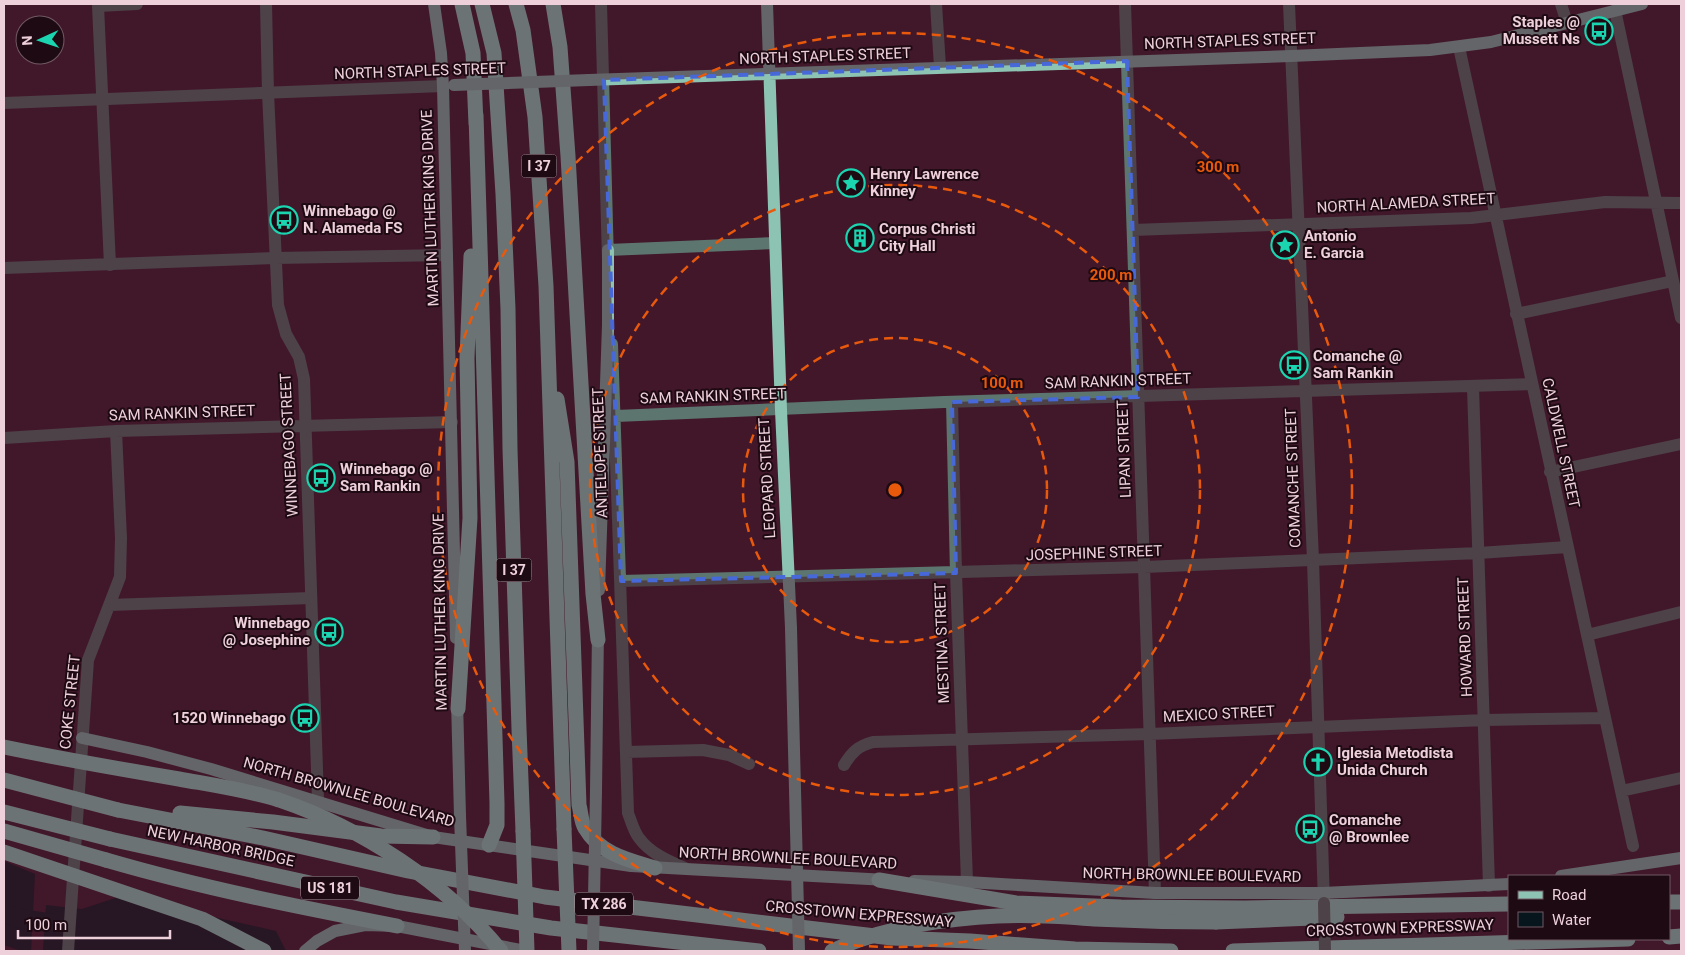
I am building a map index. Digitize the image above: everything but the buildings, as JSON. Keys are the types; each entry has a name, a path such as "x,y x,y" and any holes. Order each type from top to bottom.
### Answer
{"highway":[{"path":"462,4 473,53 476,115 497,803 496,825 489,845"},
{"name":"I 37","path":"482,4 494,53 503,194 508,309 510,449 526,951"},
{"name":"I 37","path":"516,4 522,30 535,117 547,331 569,951"},
{"path":"553,4 560,46 568,156 598,640"},
{"path":"458,709 470,518 467,358 476,115"},
{"path":"547,331 567,462 579,805 584,826 598,846 620,857 655,868"},
{"path":"4,747 215,786 277,800 325,817 381,849 443,892 502,951"},
{"name":"NEW HARBOR BRIDGE","path":"4,780 118,810 263,838 408,870 545,897"},
{"path":"118,810 165,812 273,822 381,836 433,837"},
{"name":"NEW HARBOR BRIDGE","path":"4,812 110,839 396,902 551,928"},
{"path":"4,831 162,876 272,902 398,926"},
{"path":"4,852 202,919 264,951"},
{"path":"880,880 1016,903 1121,908 1508,904"},
{"name":"CROSSTOWN EXPRESSWAY","path":"545,897 892,938 1075,949 1171,951"},
{"path":"832,951 847,944 884,933 948,920 980,917 1044,916 1138,921 1216,922 1508,908"},
{"name":"TX 286","path":"551,928 759,951"},
{"name":"CROSSTOWN EXPRESSWAY","path":"1233,951 1595,940"}],"main road":[{"name":"MARTIN LUTHER KING DRIVE","path":"434,4 448,86 447,254 460,816 465,951"},
{"name":"LEOPARD STREET","path":"767,4 790,628 799,951"},
{"name":"NORTH STAPLES STREET","path":"448,86 1291,56 1459,47 1491,42 1642,4"},
{"path":"593,951 598,640 608,250"},
{"name":"NORTH BROWNLEE BOULEVARD","path":"82,738 156,754 318,800 433,837 631,866 1155,893 1323,898 1508,884"},
{"path":"1567,875 1681,858"},
{"path":"458,951 463,886"},
{"path":"305,951 317,940 335,931 365,925 398,926 526,951"}],"street":[{"path":"110,265 98,5 137,4"},
{"name":"WINNEBAGO STREET","path":"266,4 268,92 278,305 286,334 299,357 306,426 318,800"},
{"name":"ANTELOPE STREET","path":"601,4 628,813 638,838 652,851 666,860 691,870"},
{"path":"936,4 940,67"},
{"name":"LIPAN STREET","path":"1125,4 1155,893"},
{"name":"COMANCHE STREET","path":"1289,4 1313,560 1325,951"},
{"path":"1561,4 1567,23"},
{"path":"1615,10 1681,318"},
{"name":"CALDWELL STREET","path":"1459,47 1632,846"},
{"name":"NORTH STAPLES STREET","path":"4,103 448,86"},
{"name":"NORTH ALAMEDA STREET","path":"1133,230 1471,218 1605,202 1681,203"},
{"path":"608,250 775,243"},
{"path":"4,268 447,254"},
{"path":"1516,314 1673,281"},
{"name":"SAM RANKIN STREET","path":"616,416 952,402 1531,384"},
{"name":"HOWARD STREET","path":"1473,387 1489,886"},
{"name":"MESTINA STREET","path":"952,402 967,882"},
{"name":"SAM RANKIN STREET","path":"4,438 116,432 452,422"},
{"name":"COKE STREET","path":"68,951 88,660 120,577 122,538 116,432"},
{"path":"1550,472 1681,444"},
{"name":"JOSEPHINE STREET","path":"621,581 1144,568 1478,553 1567,547"},
{"path":"109,605 312,598"},
{"path":"1587,634 1681,612"},
{"name":"MEXICO STREET","path":"844,765 852,751 862,745 873,742 1150,734 1485,720 1604,718"},
{"path":"626,752 703,750 729,755 749,764"},
{"path":"1621,791 1681,778"}],"highlighted area":[{"path":"1127,61 1138,397 952,402 956,573 621,581 604,80"}],"water":[{"path":"4,861 35,874 31,951 21,951 4,945"},
{"path":"121,896 276,931 286,951 43,950 46,905 82,909"}],"waterway":[{"path":"4,913 18,918 69,926"}],"place":[{"name":"Staples @ Mussett Ns","path":"1599,31"},
{"name":"Henry Lawrence Kinney","path":"851,183"},
{"name":"Winnebago @ N. Alameda FS","path":"284,220"},
{"name":"Corpus Christi City Hall","path":"860,238"},
{"name":"Antonio E. Garcia","path":"1285,245"},
{"name":"Comanche @ Sam Rankin","path":"1294,365"},
{"name":"Winnebago @ Sam Rankin","path":"321,478"},
{"name":"Winnebago @ Josephine","path":"329,632"},
{"name":"1520 Winnebago","path":"305,718"},
{"name":"Iglesia Metodista Unida Church","path":"1318,762"},
{"name":"Comanche @ Brownlee","path":"1310,829"}]}
